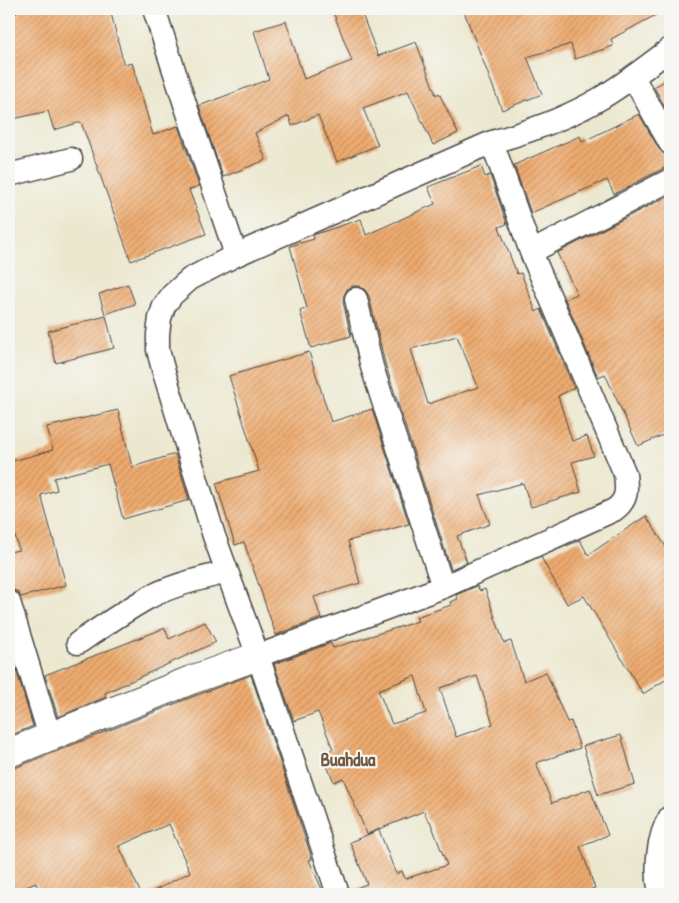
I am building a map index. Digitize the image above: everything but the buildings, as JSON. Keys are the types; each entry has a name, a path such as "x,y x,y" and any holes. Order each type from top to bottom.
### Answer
{"street":[{"path":"154,9 236,255"},
{"path":"338,894 258,656 214,536 163,369 158,350 158,334 164,306 190,280 236,255 492,142 515,136 563,116 600,98 633,77 670,49"},
{"path":"633,77 670,143"},
{"path":"9,753 191,680 443,587 614,510 619,506 626,494 625,474 531,252 492,142"},
{"path":"9,175 71,159"},
{"path":"531,252 670,180"},
{"path":"356,299 372,367 443,587"},
{"path":"78,643 147,598 178,585 227,572"},
{"path":"9,602 50,737"},
{"path":"660,894 659,845 666,823 670,817"}],"district":[{"name":"Buahdua","path":"348,759"}]}
